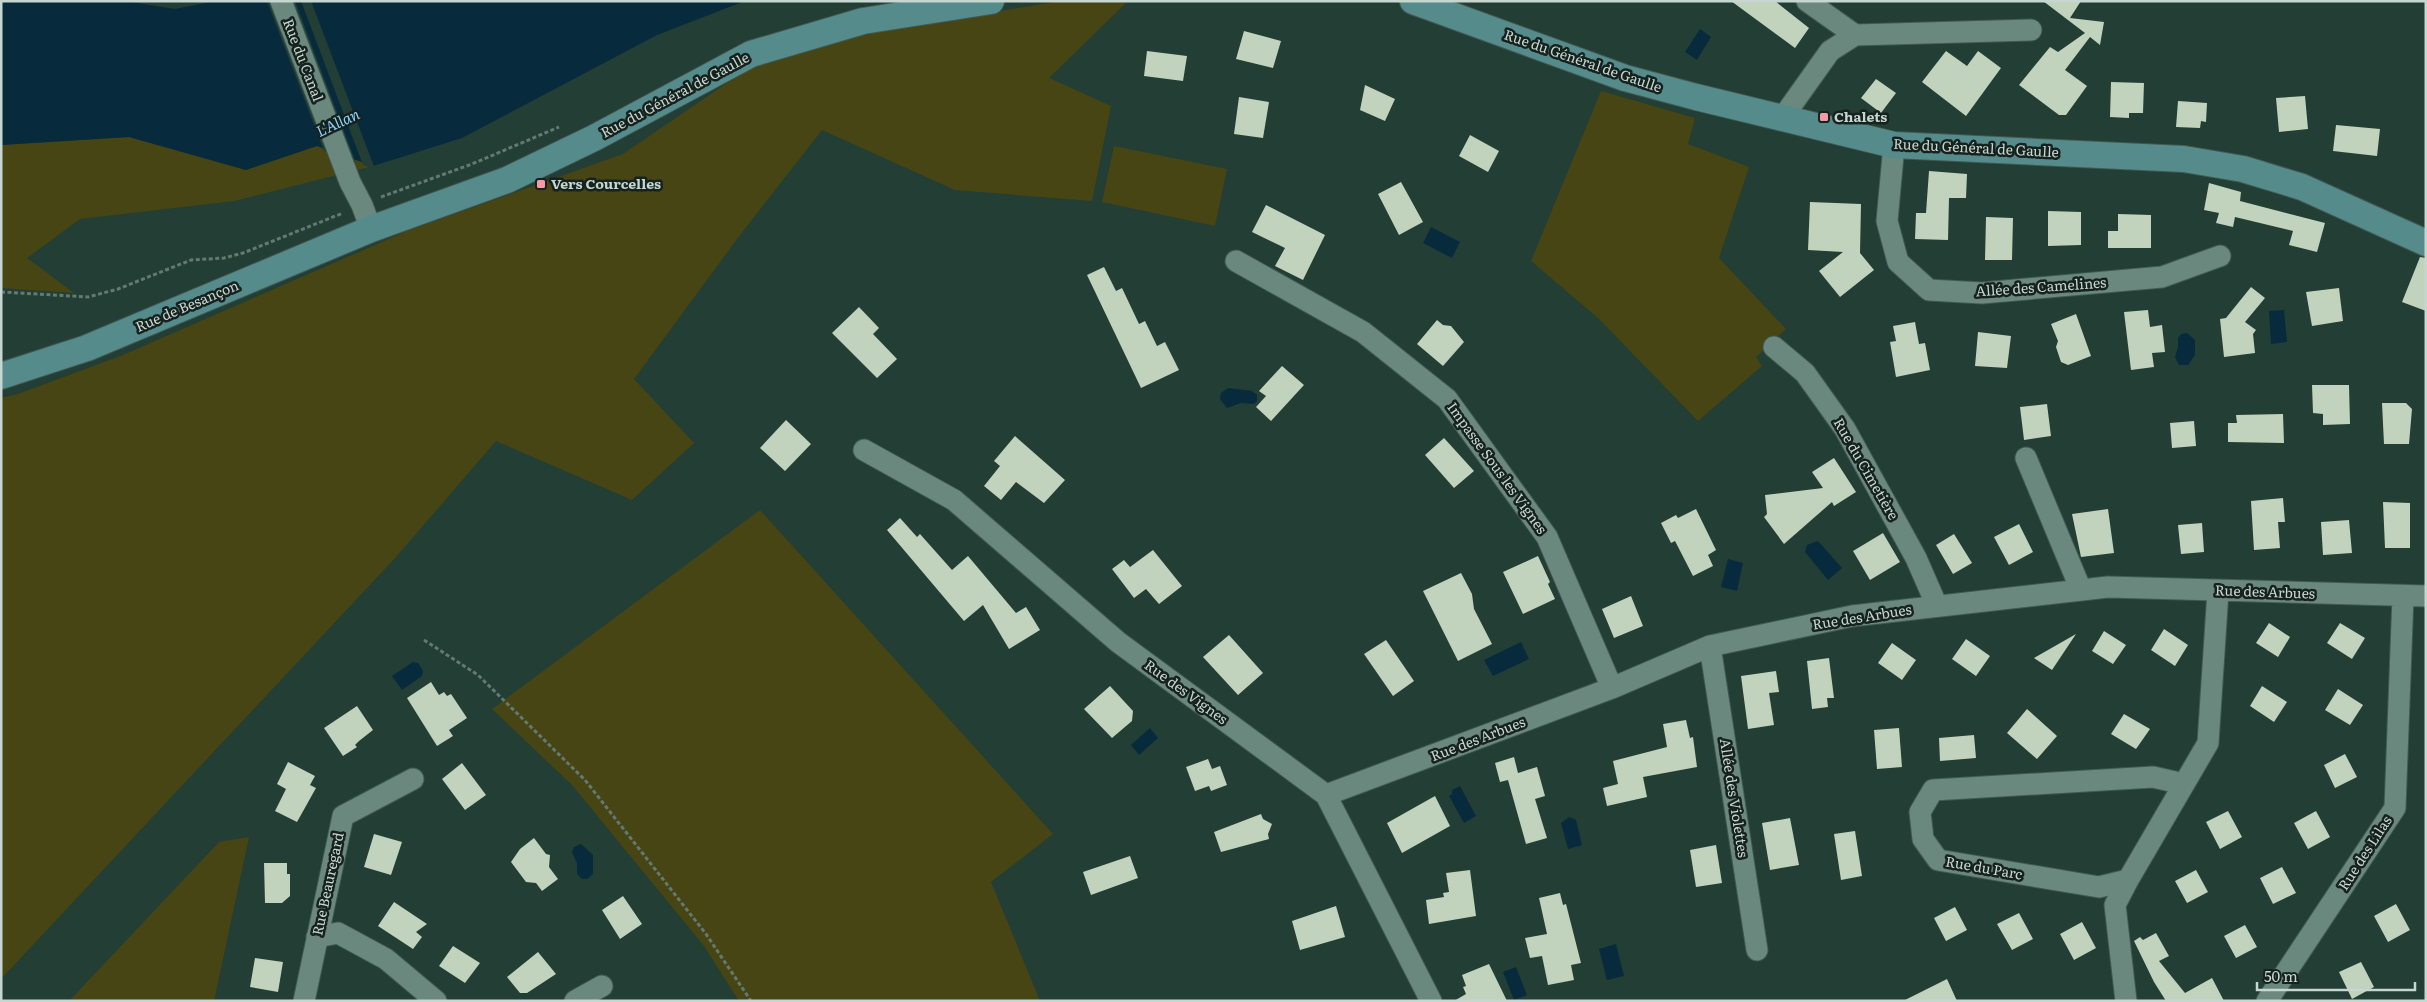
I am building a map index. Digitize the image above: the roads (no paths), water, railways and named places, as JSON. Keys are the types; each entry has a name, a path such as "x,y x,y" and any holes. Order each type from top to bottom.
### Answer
{"main road":[{"name":"Rue du Général de Gaulle","path":"371,229 508,180 594,138 751,54 863,21 991,1"},
{"name":"Rue du Général de Gaulle","path":"1413,1 1625,78 1696,98 1783,117 1894,145 2184,159 2243,169 2302,187 2426,243"},
{"name":"Rue de Besançon","path":"1,376 87,348 371,229"}],"street":[{"name":"Rue du Canal","path":"281,1 365,197 371,229"},
{"path":"1807,1 1855,35"},
{"path":"1783,117 1830,51 1855,35 2031,30"},
{"name":"Allée des Camelines","path":"1894,145 1887,221 1898,262 1929,290 1982,294 2162,277 2220,256"},
{"name":"Impasse Sous les Vignes","path":"1236,261 1363,332 1447,399 1547,537 1612,688"},
{"name":"Rue du Cimetière","path":"1774,347 1805,373 1845,429 1916,558 1937,606"},
{"name":"Rue des Vignes","path":"864,450 954,500 1118,642 1326,795 1431,1001"},
{"path":"2026,458 2081,590"},
{"name":"Rue des Arbues","path":"1326,795 1612,688 1710,646 1852,616 2108,587 2426,596"},
{"path":"2126,1001 2115,904 2208,743 2218,591"},
{"name":"Rue des Lilas","path":"2267,1001 2395,808 2403,596"},
{"name":"Allée des Violettes","path":"1710,646 1757,950"},
{"name":"Rue du Parc","path":"2128,880 2099,887 1938,860 1923,839 1920,812 1934,790 2153,777 2184,784"},
{"name":"Rue Beauregard","path":"304,1001 343,816 413,779"},
{"path":"317,937 338,933 386,959 436,1001"},
{"path":"575,1001 602,986"}],"water":[{"name":"L'Allan","path":"1,1 125,1 175,9 216,1 745,1 657,35 462,138 373,166 317,146 246,170 129,137 1,145"},
{"path":"1700,29 1711,37 1697,60 1685,52"},
{"path":"1431,227 1460,242 1452,258 1423,243"},
{"path":"2284,310 2287,342 2271,344 2269,311"},
{"path":"2187,333 2195,340 2195,355 2188,365 2179,365 2175,357 2178,338 2181,334"},
{"path":"1228,388 1252,391 1257,395 1257,401 1254,404 1241,403 1227,408 1220,399 1221,393"},
{"path":"1818,541 1842,568 1828,580 1805,552 1807,545"},
{"path":"1728,559 1743,563 1737,591 1721,587"},
{"path":"1521,642 1529,659 1493,676 1484,660"},
{"path":"413,662 418,663 423,671 422,676 402,690 392,676"},
{"path":"1150,728 1158,738 1139,755 1131,745"},
{"path":"1460,786 1476,816 1464,823 1449,796 1452,794 1452,790"},
{"path":"1569,817 1576,820 1582,845 1568,849 1561,823"},
{"path":"581,844 593,855 593,874 587,879 582,879 577,874 577,863 572,852 574,847"},
{"path":"1616,944 1624,976 1607,980 1599,949"},
{"path":"1516,967 1527,995 1514,1000 1503,972"}],"place":[{"name":"Chalets","path":"1824,117"},
{"name":"Vers Courcelles","path":"541,184"}]}
